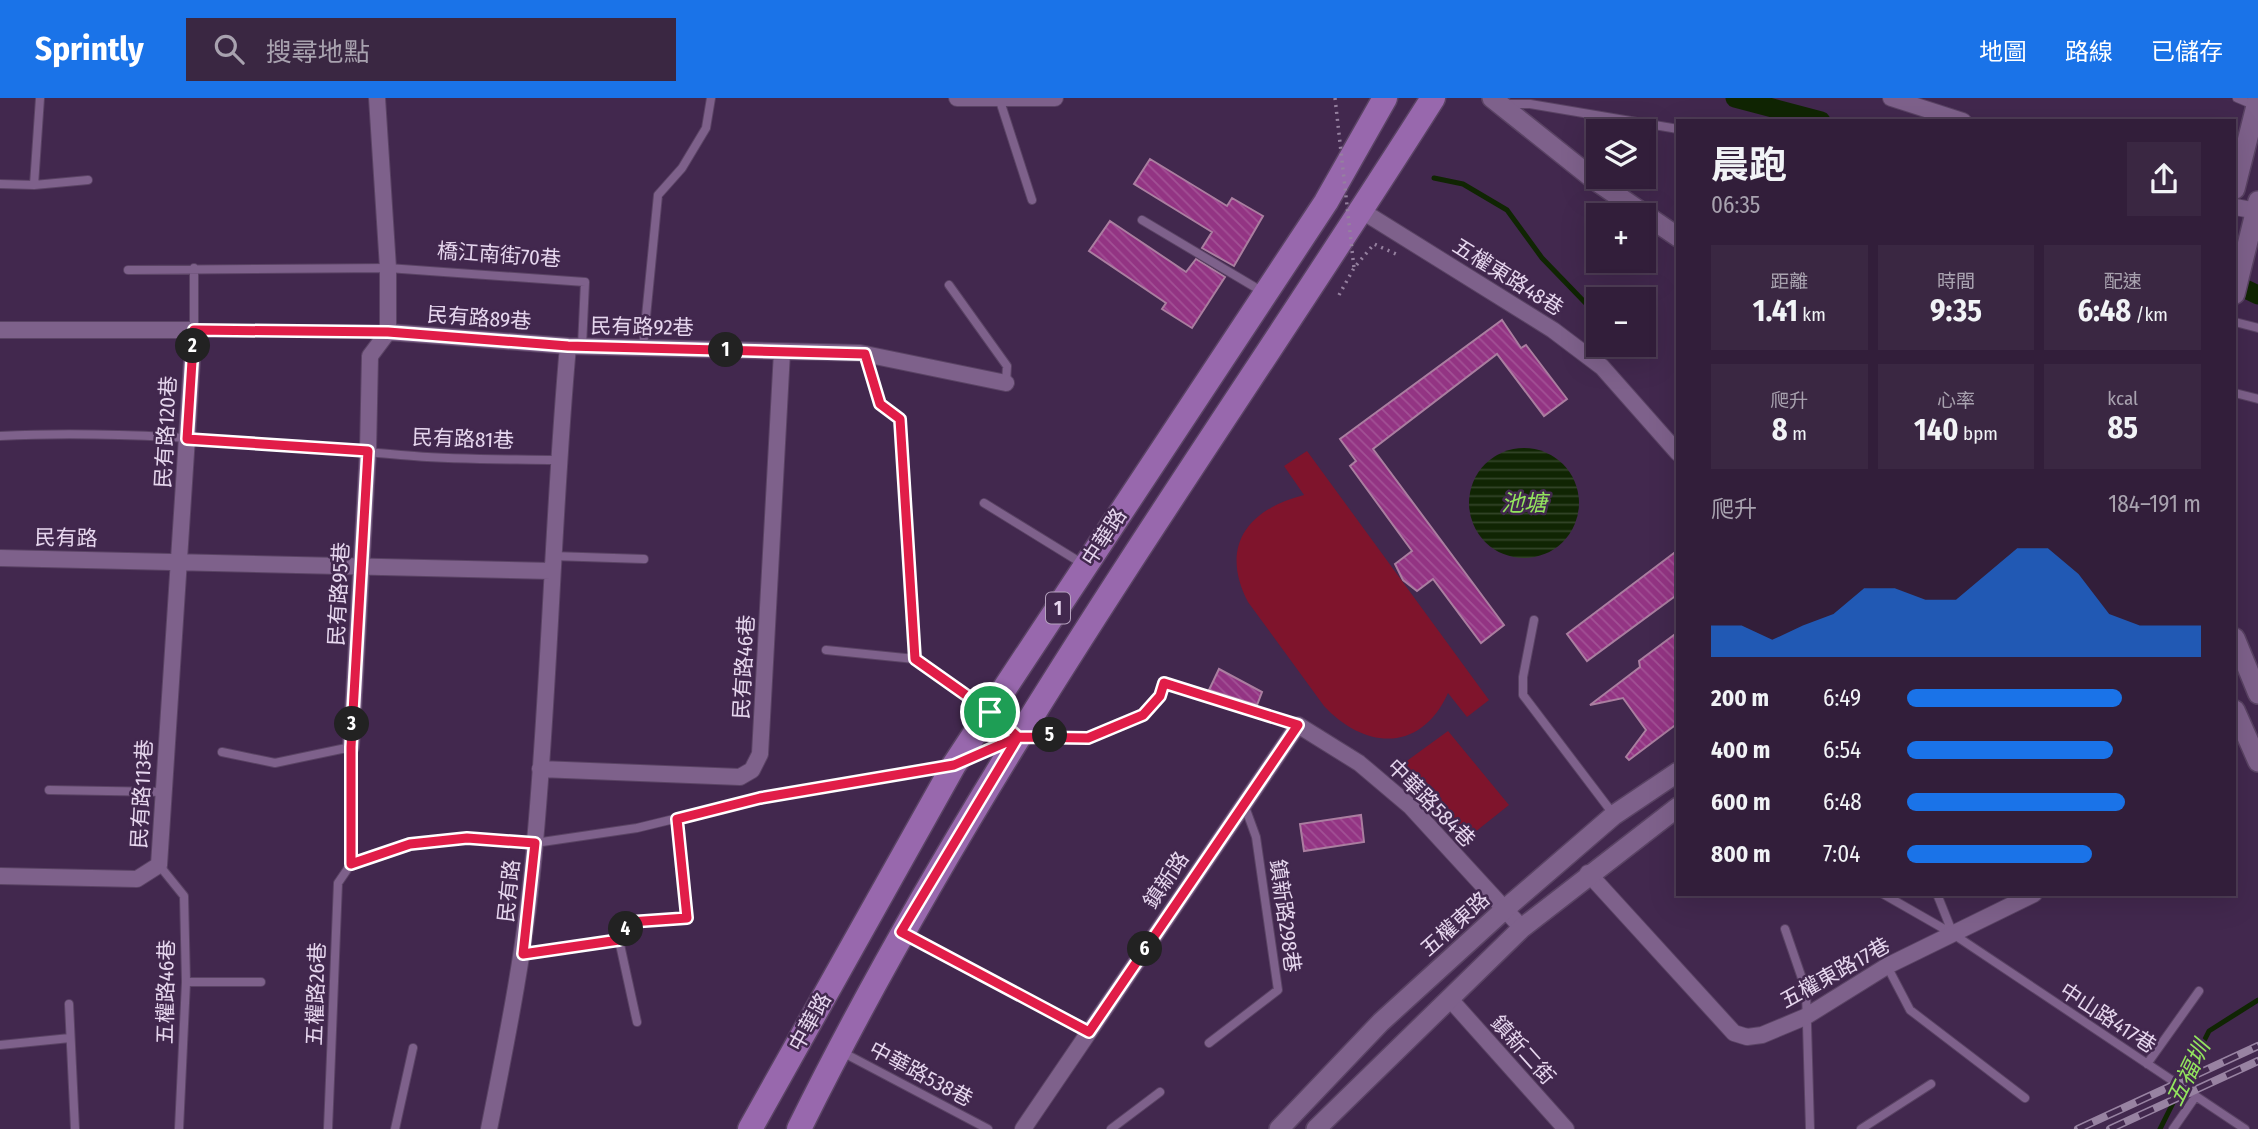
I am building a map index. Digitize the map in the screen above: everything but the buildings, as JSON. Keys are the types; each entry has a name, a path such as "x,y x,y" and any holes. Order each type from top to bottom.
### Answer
{"main road":[{"name":"中華路","path":"750,1129 954,765 1326,202 1385,98"},
{"name":"中華路","path":"799,1129 901,932 1018,737 1433,98"}],"street":[{"path":"377,98 388,268 388,332"},
{"path":"957,98 1055,98"},
{"path":"1891,98 1957,119"},
{"path":"1495,101 1596,181 1676,236"},
{"path":"2236,185 2257,102"},
{"path":"2236,207 2257,209 2236,290"},
{"name":"五權東路48巷","path":"1362,211 1553,330 1602,367 1676,451"},
{"path":"0,330 194,330"},
{"name":"民有路120巷","path":"180,562 194,330"},
{"name":"民有路89巷","path":"388,332 575,346"},
{"name":"民有路95巷","path":"351,747 368,451 370,356 388,332"},
{"name":"民有路92巷","path":"575,346 865,354 1006,383"},
{"name":"民有路","path":"489,1129 523,954 535,843 557,460 575,346"},
{"name":"民有路46巷","path":"540,769 740,777 752,769 760,754 782,352"},
{"name":"民有路","path":"0,558 362,565 552,563"},
{"name":"民有路113巷","path":"0,876 137,879 159,865 180,562"},
{"path":"2236,640 2258,694"},
{"path":"2236,712 2258,762"},
{"name":"鎮新路","path":"1023,1129 1298,725"},
{"name":"中華路584巷","path":"1298,725 1359,763 1411,807 1522,928"},
{"name":"五權東路","path":"1279,1129 1381,1022 1504,910 1614,815 1676,773"},
{"path":"1298,1109 1318,1128 1522,928 1588,873 1676,808"},
{"name":"五權東路17巷","path":"1588,873 1734,1033 1747,1037 1762,1035 1805,1017 1887,966 2030,896"},
{"name":"鎮新二街","path":"1449,998 1566,1129"}],"lane":[{"path":"34,185 40,98"},
{"path":"643,347 657,195 682,168 706,128 711,98"},
{"path":"2237,98 2257,102"},
{"path":"999,99 1032,200"},
{"path":"1495,101 1530,104 1676,129"},
{"path":"0,184 34,185 88,180"},
{"path":"1142,220 1265,293"},
{"path":"194,268 194,330 388,332"},
{"name":"橋江南街70巷","path":"128,270 388,268 585,282 575,346"},
{"path":"948,285 1007,366 1006,383"},
{"path":"2236,322 2258,328"},
{"path":"865,354 880,404 900,419 915,659"},
{"path":"2236,393 2258,399"},
{"name":"民有路81巷","path":"0,436 49,433 187,439 415,456 557,460"},
{"path":"984,503 1086,565"},
{"path":"552,563 644,559"},
{"path":"1534,620 1522,677 1523,695 1614,815"},
{"path":"827,650 915,659 990,712 1018,737"},
{"name":"中華路584巷","path":"954,765 1018,737 1088,738 1143,715 1160,696 1164,683 1298,725"},
{"path":"222,752 275,763 351,747"},
{"name":"民有路95巷","path":"351,747 351,864"},
{"path":"351,864 410,844 467,838 535,843 677,819 760,798 954,765"},
{"path":"49,790 165,792"},
{"name":"鎮新路298巷","path":"1209,1043 1278,990 1256,837 1244,804"},
{"path":"637,1021 619,940 630,922 687,918 677,819"},
{"name":"五權路26巷","path":"328,1129 338,883 351,864"},
{"name":"五權路46巷","path":"159,865 184,896 186,982 179,1129"},
{"name":"中山路417巷","path":"1887,896 1954,934 2245,1129"},
{"path":"1938,896 1954,934"},
{"path":"1786,929 1806,990 1810,1129"},
{"path":"901,932 1089,1032"},
{"path":"523,954 619,940"},
{"path":"1887,966 1910,1010 2025,1098"},
{"path":"186,982 261,982"},
{"path":"2147,1064 2199,992"},
{"path":"69,1004 75,1129"},
{"path":"0,1045 69,1038"},
{"path":"396,1129 413,1048"},
{"name":"中華路538巷","path":"838,1050 988,1129"},
{"path":"1861,1129 1931,1084"},
{"path":"1111,1129 1160,1092"},
{"path":"2173,1129 2196,1096"}],"path":[{"path":"1335,98 1354,268"},
{"path":"1339,295 1354,268 1374,244 1408,259"}],"shaded area":[{"path":"1307,451 1489,700 1467,717 1448,693 1437,713 1423,727 1408,735 1374,737 1357,731 1340,721 1324,706 1248,602 1240,582 1238,547 1254,520 1284,501 1304,495 1284,466"},
{"path":"1448,731 1509,805 1465,840 1404,763"}],"water":[{"name":"池塘","path":"1524,448 1545,452 1563,464 1575,482 1579,503 1575,524 1563,542 1545,554 1524,558 1503,554 1485,542 1473,524 1469,503 1473,482 1485,464 1503,452"}],"waterway":[{"path":"1735,98 1814,119"},
{"path":"1434,178 1463,184 1507,210 1542,258 1586,304"},
{"path":"2236,284 2258,295"},
{"name":"五福圳","path":"2160,1129 2209,1031 2258,1000"}],"railway":[{"path":"2078,1129 2258,1046"},
{"path":"2110,1129 2258,1061"}],"route":[{"path":"990,712 915,659 900,419 880,404 865,354 568,346 388,332 194,330 187,439 368,451 351,747 351,864 410,844 467,838 535,843 523,954 619,940 630,922 687,918 677,819 760,798 881,780 954,765 1018,737 1054,735 1088,738 1143,715 1160,696 1164,683 1298,725 1089,1032 901,932 1018,737 990,712"}]}
